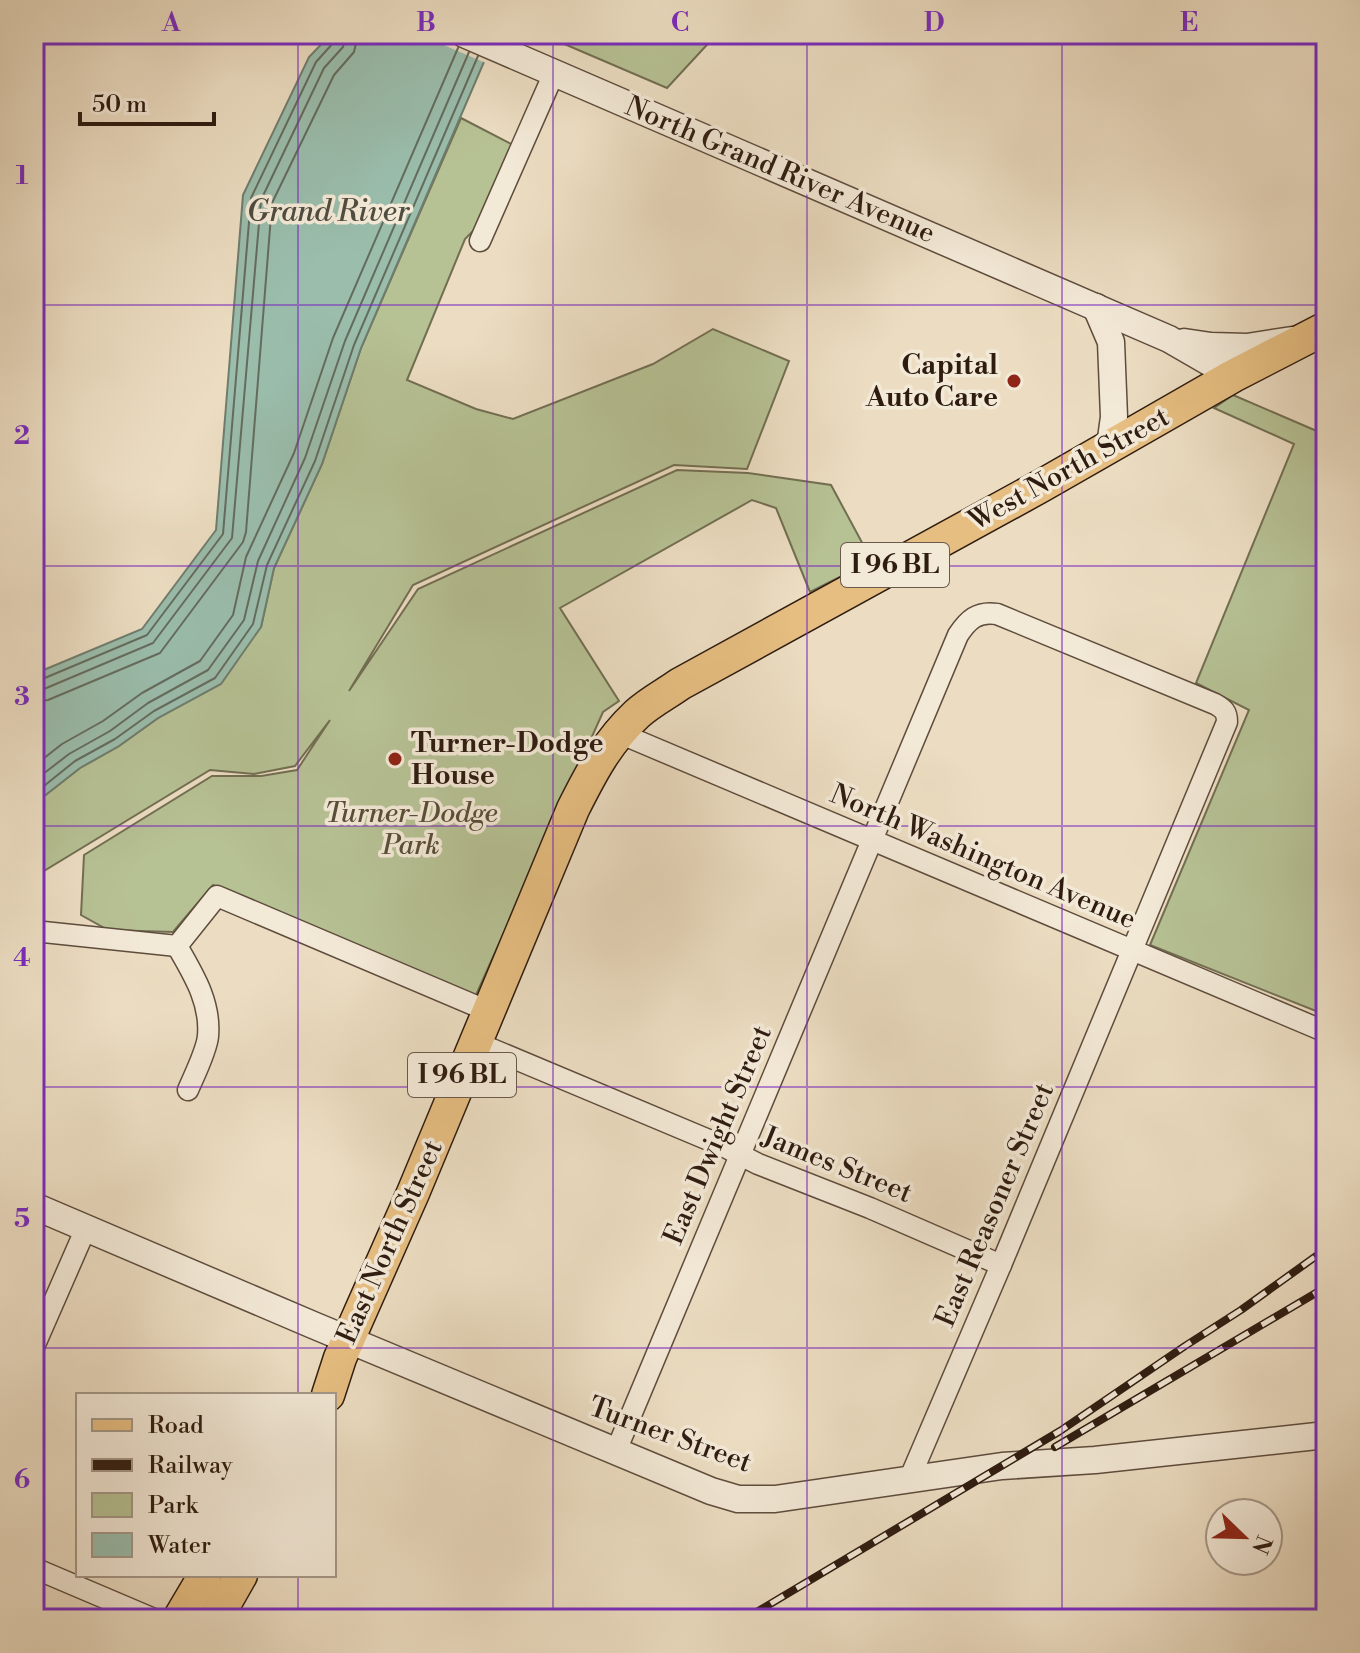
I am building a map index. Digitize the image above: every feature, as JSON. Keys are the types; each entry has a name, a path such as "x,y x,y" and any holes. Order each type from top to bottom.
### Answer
{"main road":[{"name":"I 96 BL","path":"1233,376 1316,333"},
{"name":"West North Street","path":"619,733 639,712 680,684 1041,486 1233,376"},
{"name":"East North Street","path":"329,1393 344,1348 413,1193 573,809 593,766 619,733"},
{"name":"East North Street","path":"313,1393 344,1348"},
{"path":"179,1619 204,1577"},
{"path":"216,1619 242,1577"}],"street":[{"name":"North Grand River Avenue","path":"464,34 1169,339 1233,376"},
{"path":"480,241 543,68"},
{"path":"1096,307 1111,342 1114,417 1110,446"},
{"path":"1169,339 1211,346 1247,347 1316,333"},
{"name":"East Dwight Street","path":"616,1451 965,624 975,615 985,612 997,614 1215,704 1227,714"},
{"name":"East Reasoner Street","path":"909,1480 1225,729 1227,714"},
{"name":"North Washington Avenue","path":"619,733 1326,1032"},
{"path":"177,946 217,896 488,1011"},
{"path":"34,931 177,946"},
{"path":"177,946 201,989 207,1014 208,1038 188,1090"},
{"name":"James Street","path":"475,1042 1001,1265"},
{"name":"Turner Street","path":"34,1206 344,1348 738,1499 775,1499 1015,1465 1095,1460 1326,1435"},
{"path":"34,1347 86,1228"},
{"path":"34,1568 154,1619"},
{"path":"228,1619 242,1577"}],"green space":[{"path":"530,34 717,34 667,88 555,40"},
{"name":"Turner-Dodge Park","path":"461,118 515,146 477,227 465,239 407,380 476,409 513,419 653,364 713,329 789,361 747,469 674,465 413,585 349,691 418,589 677,470 748,473 831,485 872,561 810,592 776,508 752,500 560,608 619,701 603,712 476,995 213,885 173,932 108,930 81,915 84,855 212,776 261,776 297,770 330,720 295,766 254,774 210,770 34,877 34,804 80,768 119,746 158,718 261,627 274,568 322,464 361,348"},
{"path":"1233,395 1326,435 1326,1015 1150,945 1249,710 1196,683 1294,444 1214,408"}],"water":[{"name":"Grand River","path":"331,34 496,34 361,348 322,464 274,568 261,627 221,684 158,718 119,746 80,768 34,804 34,674 142,629 216,530 243,195 309,57"}],"pier":[{"path":"418,34 500,34 488,64"}],"railway":[{"path":"745,1619 1060,1431 1326,1249"},
{"path":"1055,1447 1326,1287"}],"place":[{"name":"Capital Auto Care","path":"1014,381"},
{"name":"Turner-Dodge House","path":"395,759"}]}
